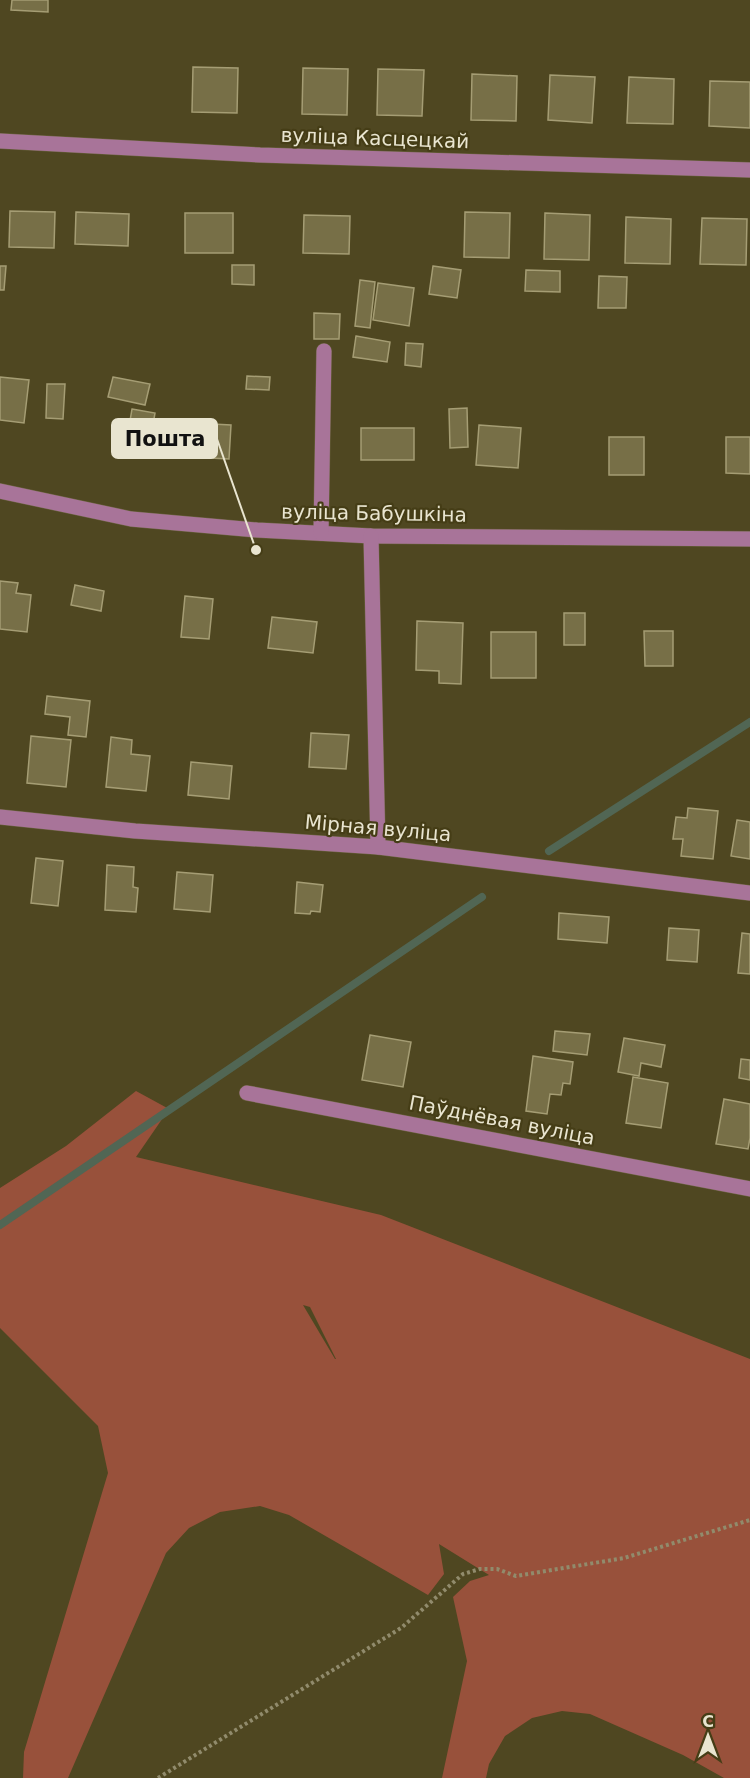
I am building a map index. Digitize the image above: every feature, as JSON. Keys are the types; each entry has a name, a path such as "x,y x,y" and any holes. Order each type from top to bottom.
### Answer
{"street":[{"name":"вуліца Касцецкай","path":"0,141 260,155 750,170"},
{"path":"321,533 324,351"},
{"name":"вуліца Бабушкіна","path":"0,491 131,519 231,528 371,536 750,539"},
{"path":"371,536 378,847"},
{"name":"Мірная вуліца","path":"0,817 135,831 378,847 750,893"},
{"name":"Паўднёвая вуліца","path":"247,1093 750,1189"}],"path":[{"path":"158,1778 401,1628 463,1574 480,1569 497,1569 516,1576 624,1558 750,1520"}],"shaded area":[{"path":"136,1091 169,1109 136,1157 381,1215 750,1359 750,1778 724,1778 683,1755 590,1714 562,1711 532,1718 505,1736 489,1764 486,1778 442,1778 467,1661 453,1597 470,1581 489,1575 439,1544 444,1574 428,1595 289,1515 260,1506 220,1512 189,1528 166,1553 68,1778 23,1778 24,1752 108,1473 98,1426 0,1328 0,1188 66,1146","holes":["303,1305 310,1307 336,1359"]}],"building":[{"path":"12,0 48,0 48,12 11,10"},
{"path":"193,67 238,68 237,113 192,112"},
{"path":"303,68 348,69 347,115 302,114"},
{"path":"378,69 424,70 422,116 377,115"},
{"path":"472,74 517,76 516,121 471,120"},
{"path":"550,75 595,77 592,123 548,120"},
{"path":"629,77 674,79 673,124 627,123"},
{"path":"710,81 750,82 750,128 709,126"},
{"path":"10,211 55,212 54,248 9,247"},
{"path":"76,212 129,214 128,246 75,244"},
{"path":"465,212 510,213 509,258 464,257"},
{"path":"185,213 233,213 233,253 185,253"},
{"path":"545,213 590,215 589,260 544,259"},
{"path":"304,215 350,216 349,254 303,253"},
{"path":"626,217 671,219 670,264 625,263"},
{"path":"702,218 747,219 746,265 700,264"},
{"path":"232,265 254,265 254,285 232,284"},
{"path":"0,266 6,266 4,290 0,290"},
{"path":"433,266 461,270 457,298 429,294"},
{"path":"526,270 560,271 560,292 525,291"},
{"path":"599,276 627,277 626,308 598,308"},
{"path":"360,280 375,282 370,328 355,326"},
{"path":"378,283 414,288 409,326 373,320"},
{"path":"314,313 340,314 339,339 314,339"},
{"path":"356,336 390,342 387,362 353,357"},
{"path":"406,343 423,344 421,367 405,365"},
{"path":"247,376 270,377 269,390 246,389"},
{"path":"0,377 29,380 24,423 0,420"},
{"path":"113,377 150,384 145,405 108,397"},
{"path":"47,384 65,384 63,419 46,418"},
{"path":"467,408 468,447 450,448 449,409"},
{"path":"132,409 155,413 150,442 127,438"},
{"path":"212,424 231,425 229,459 210,458"},
{"path":"479,425 521,428 518,468 476,465"},
{"path":"361,428 414,428 414,460 361,460"},
{"path":"609,437 644,437 644,475 609,475"},
{"path":"726,437 750,437 750,474 726,473"},
{"path":"0,581 18,583 16,593 31,595 27,632 0,629"},
{"path":"75,585 104,591 101,611 71,605"},
{"path":"185,596 213,599 209,639 181,637"},
{"path":"564,613 585,613 585,645 564,645"},
{"path":"272,617 317,622 313,653 268,648"},
{"path":"417,621 463,623 461,684 439,683 439,671 416,670"},
{"path":"644,631 673,631 673,666 645,666"},
{"path":"491,632 536,632 536,678 491,678"},
{"path":"47,696 90,701 86,737 68,735 70,717 45,714"},
{"path":"311,733 349,735 346,769 309,767"},
{"path":"31,736 71,740 66,787 27,783"},
{"path":"111,737 132,740 131,754 150,756 146,791 106,787"},
{"path":"191,762 232,766 229,799 188,795"},
{"path":"688,808 718,811 713,859 681,856 683,839 673,839 676,817 687,818"},
{"path":"737,820 750,822 750,859 731,856"},
{"path":"36,858 63,861 58,906 31,903"},
{"path":"107,865 134,867 133,887 138,888 136,912 105,910"},
{"path":"177,872 213,875 210,912 174,909"},
{"path":"297,882 323,885 320,912 295,913"},
{"path":"559,913 609,917 607,943 558,939"},
{"path":"669,928 699,930 697,962 667,960"},
{"path":"742,933 750,934 750,974 738,973"},
{"path":"555,1031 590,1034 587,1055 553,1051"},
{"path":"370,1035 411,1042 403,1087 362,1080"},
{"path":"624,1038 665,1045 661,1067 641,1063 639,1076 618,1072"},
{"path":"533,1056 573,1062 570,1084 563,1083 561,1095 550,1094 547,1114 526,1111"},
{"path":"741,1059 750,1060 750,1080 739,1078"},
{"path":"633,1077 668,1083 661,1128 626,1123"},
{"path":"724,1099 750,1104 748,1149 716,1144"}],"waterway":[{"path":"549,851 750,722"},
{"path":"0,1225 482,897"}],"place":[{"name":"Пошта","path":"256,550"}]}
